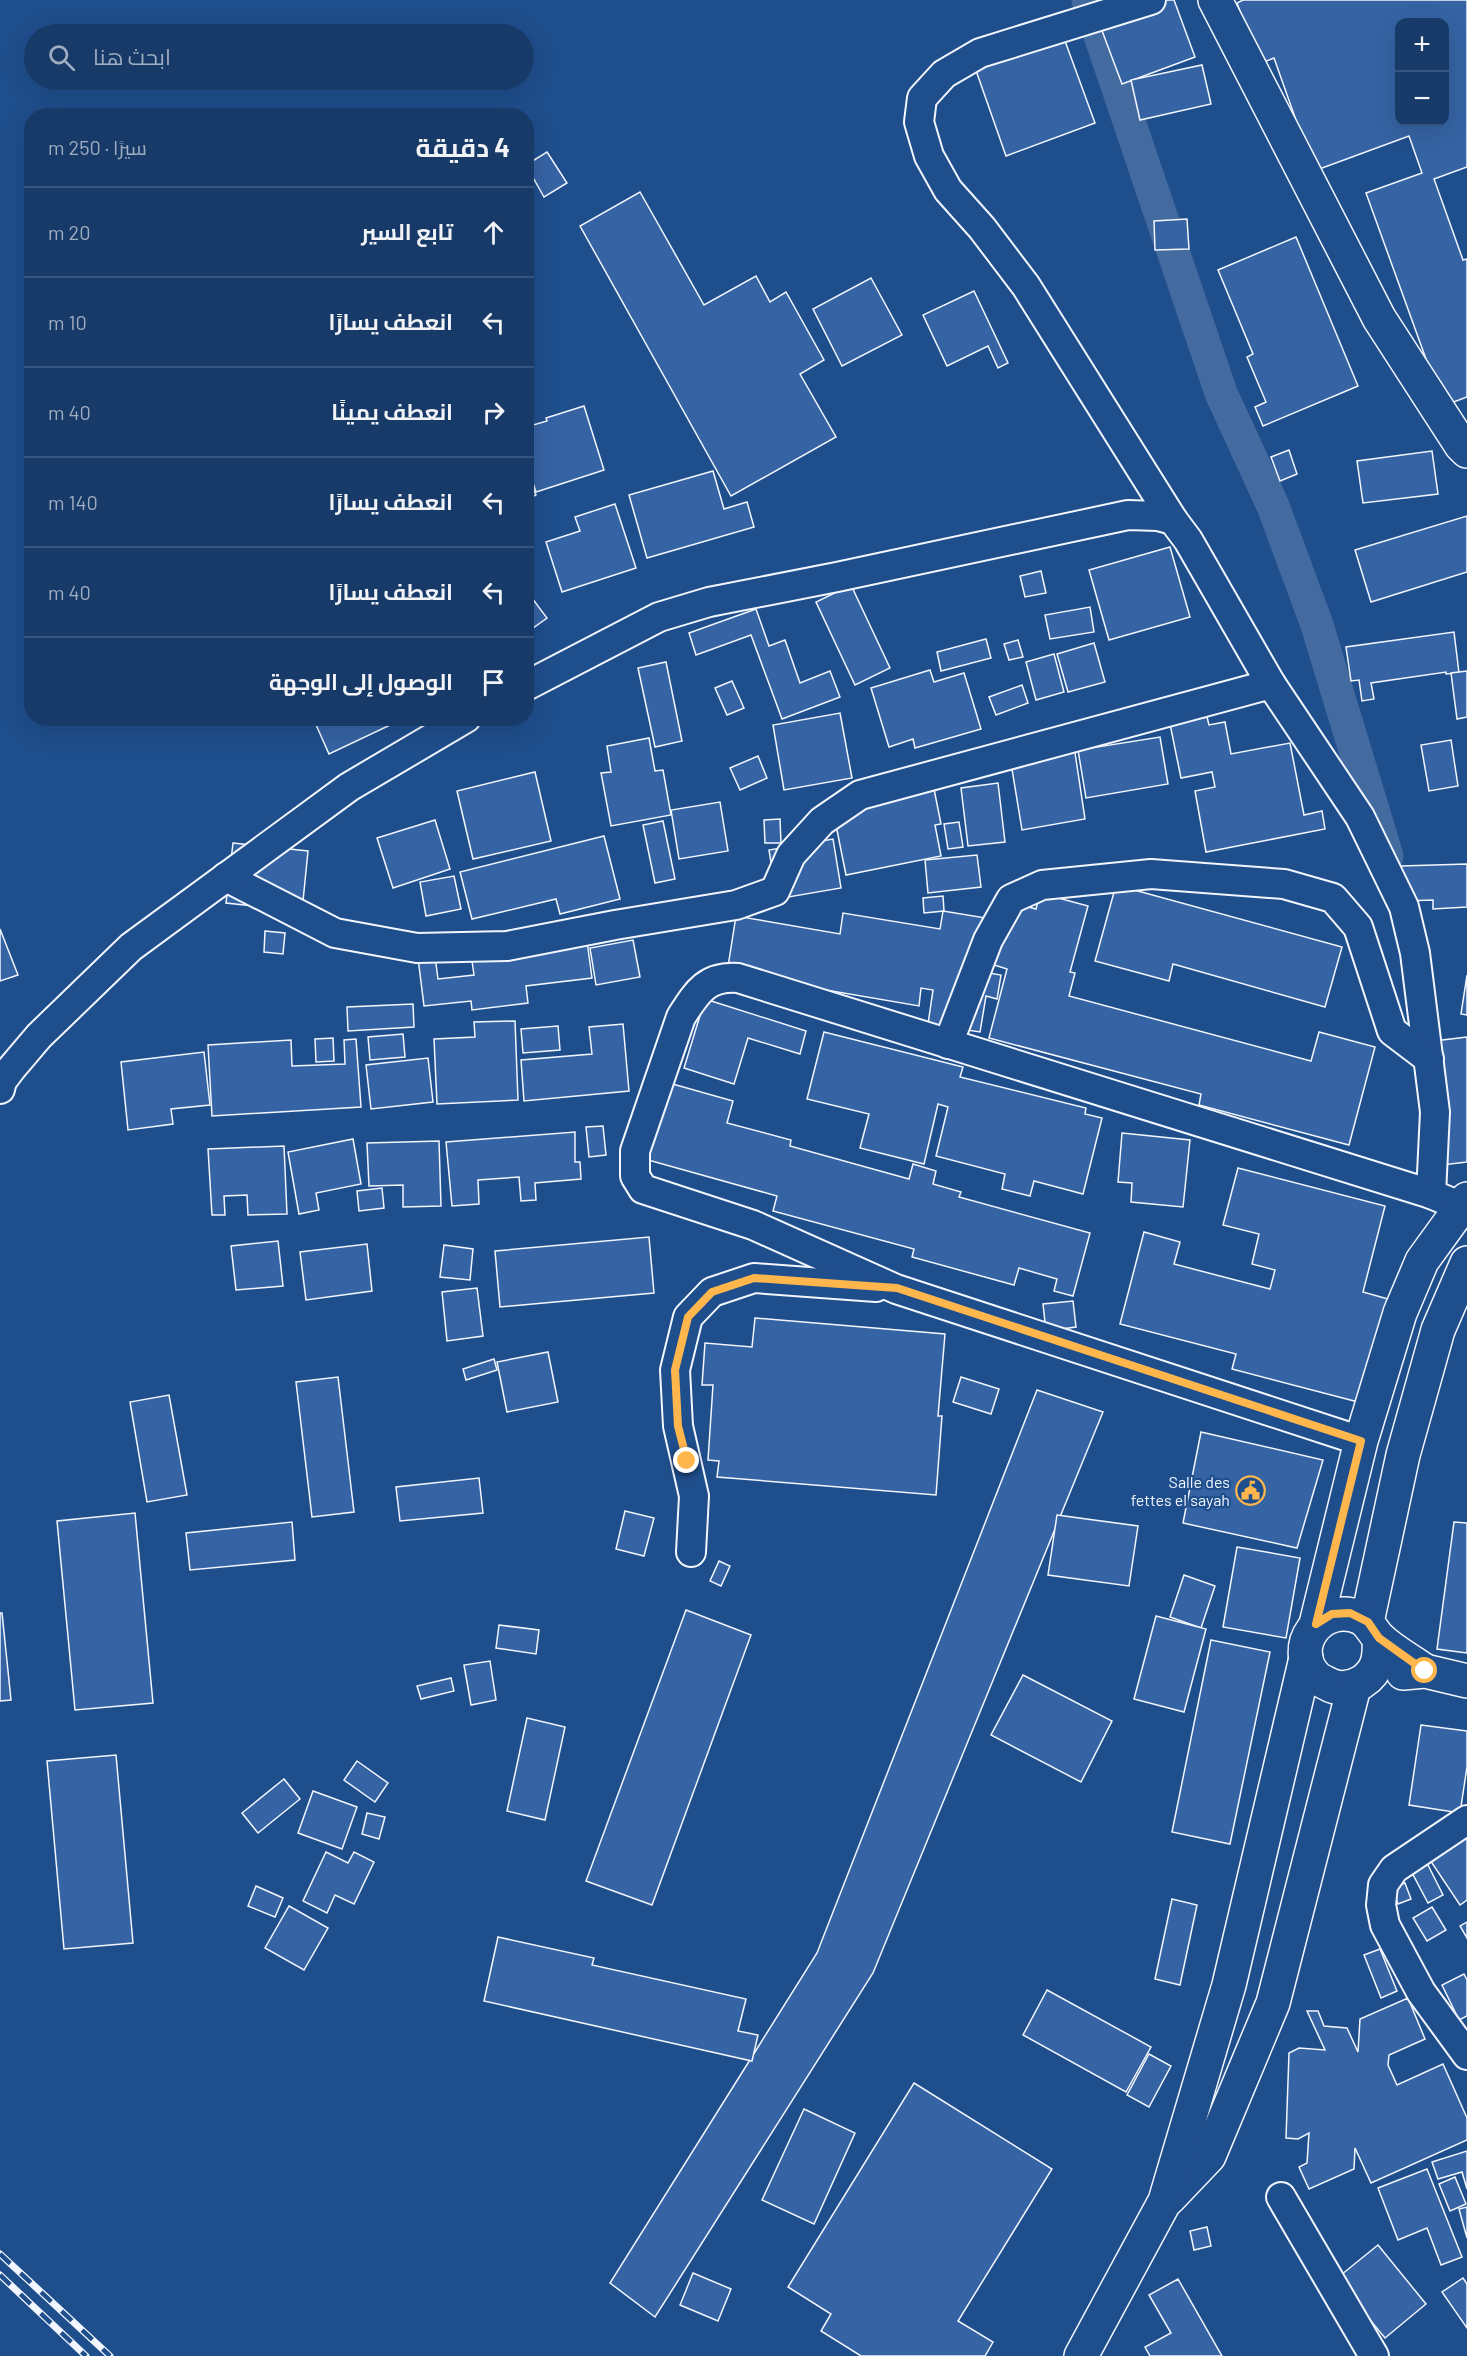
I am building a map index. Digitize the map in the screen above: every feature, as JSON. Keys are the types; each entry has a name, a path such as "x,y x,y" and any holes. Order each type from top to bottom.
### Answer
{"main road":[{"path":"1215,0 1379,318 1467,451"},
{"path":"1081,2356 1166,2201 1229,1985 1306,1658 1306,1640 1316,1624 1361,1441 1400,1313 1422,1261 1456,1203"},
{"path":"1166,2201 1209,2156 1272,2003 1363,1682 1380,1657 1373,1630 1410,1432 1438,1330 1467,1263"},
{"path":"1316,1624 1332,1614 1350,1613 1425,1671"},
{"path":"1306,1658 1316,1677 1333,1687 1425,1671 1467,1681"}],"street":[{"path":"1150,0 980,53 944,74 922,98 919,122 929,156 948,190 982,228 1026,286 1173,520 1188,540 1271,684 1360,817 1404,907 1415,953 1435,1112 1456,1203"},
{"path":"534,682 659,617 709,602 848,575 1128,515 1158,516 1173,520"},
{"path":"226,877 335,933 417,948 507,946 736,905 774,891 791,855 822,821 860,795 1271,684"},
{"path":"0,1089 11,1069 39,1036 131,947 349,788 453,726"},
{"path":"948,1044 988,940 1011,899 1042,885 1151,874 1284,884 1333,898 1358,927 1392,1031 1428,1059"},
{"path":"1361,1441 897,1288 753,1225 643,1189 635,1176 635,1151 681,1017 693,998 706,984 718,979 738,978 1456,1203"},
{"path":"691,1552 694,1496 678,1426 675,1370 688,1317 712,1292 754,1278 897,1288"},
{"path":"1467,1820 1394,1869 1383,1885 1381,1905 1385,1924 1421,1992 1467,2055"},
{"path":"1281,2197 1374,2356"}],"building":[{"path":"1128,0 1174,0 1195,57 1122,84 1095,12"},
{"path":"1243,0 1467,0 1467,167 1434,179 1463,260 1467,259 1467,397 1443,406 1366,193 1422,173 1409,136 1314,171 1274,58 1259,64 1237,3"},
{"path":"1061,30 1095,123 1006,156 973,62"},
{"path":"1202,65 1211,104 1140,120 1131,80"},
{"path":"547,152 567,183 544,197 534,179 534,160"},
{"path":"640,192 704,305 756,276 770,302 786,292 824,360 800,374 836,437 731,496 580,226"},
{"path":"1187,219 1189,249 1155,250 1154,221"},
{"path":"1296,237 1358,386 1263,426 1255,407 1266,402 1247,357 1253,354 1218,270"},
{"path":"871,278 902,335 842,366 813,309"},
{"path":"974,291 1008,363 998,368 988,346 947,366 923,315"},
{"path":"584,406 604,470 536,492 534,486 534,425 547,421 546,418"},
{"path":"1289,450 1297,474 1280,481 1271,457"},
{"path":"1432,451 1438,494 1363,503 1357,461"},
{"path":"713,471 724,509 747,502 754,527 647,558 629,495"},
{"path":"615,504 636,568 562,592 546,542 580,531 575,517"},
{"path":"1467,516 1467,572 1371,602 1355,550"},
{"path":"1170,547 1190,617 1109,640 1089,570"},
{"path":"1041,571 1046,593 1025,597 1020,576"},
{"path":"851,585 890,668 855,685 816,602"},
{"path":"534,601 547,618 534,627"},
{"path":"1090,607 1094,632 1050,639 1045,615"},
{"path":"756,609 769,646 785,640 800,683 830,671 840,697 782,719 751,635 696,655 689,633"},
{"path":"1454,632 1459,673 1446,674 1446,672 1371,683 1374,699 1362,701 1359,680 1351,681 1346,647"},
{"path":"986,639 991,658 941,671 937,652"},
{"path":"1018,640 1023,657 1009,660 1004,644"},
{"path":"1094,643 1105,682 1068,692 1057,654"},
{"path":"1054,654 1064,692 1036,700 1026,662"},
{"path":"666,662 682,741 655,747 638,668"},
{"path":"930,670 934,682 964,673 981,729 915,748 913,739 889,747 871,688"},
{"path":"1467,671 1467,717 1457,719 1451,673"},
{"path":"732,681 744,708 727,715 715,688"},
{"path":"1022,685 1028,703 996,715 989,697"},
{"path":"840,713 852,778 784,790 773,725"},
{"path":"1207,717 1209,725 1225,722 1231,754 1290,743 1304,815 1322,811 1325,829 1206,852 1195,791 1215,787 1212,772 1181,778 1170,724"},
{"path":"317,726 388,726 329,754"},
{"path":"1160,737 1168,784 1086,798 1078,750"},
{"path":"649,738 655,771 663,770 671,815 611,826 601,773 611,772 607,746"},
{"path":"1451,740 1458,786 1429,791 1421,745"},
{"path":"1074,746 1085,819 1022,830 1010,757"},
{"path":"758,756 767,778 740,790 730,768"},
{"path":"535,772 551,841 473,859 457,791"},
{"path":"998,783 1005,842 968,846 961,788"},
{"path":"934,789 941,824 935,825 941,856 846,875 833,810"},
{"path":"720,802 728,851 679,859 671,810"},
{"path":"780,819 781,843 765,843 764,820"},
{"path":"435,820 450,869 393,888 377,838"},
{"path":"663,821 675,879 655,883 643,825"},
{"path":"959,822 963,847 948,849 944,824"},
{"path":"604,836 620,899 560,914 556,899 472,919 460,872"},
{"path":"833,839 841,888 777,899 769,850"},
{"path":"233,843 308,851 302,911 226,903"},
{"path":"977,855 981,887 928,893 925,860"},
{"path":"1467,864 1467,907 1433,909 1433,900 1402,901 1401,866"},
{"path":"454,876 461,909 426,916 420,882"},
{"path":"1116,885 1342,947 1325,1007 1173,964 1169,981 1095,961"},
{"path":"1040,893 1088,906 1070,972 1075,973 1069,996 1311,1061 1319,1032 1375,1047 1349,1145 1199,1105 1201,1094 989,1038 1007,969 991,964 1007,901 1036,909"},
{"path":"943,896 944,911 924,913 923,898"},
{"path":"943,911 992,919 983,972 1001,975 997,999 986,996 980,1032 928,1024 933,990 921,988 919,1006 727,973 736,916 840,934 843,913 940,929"},
{"path":"0,929 18,975 0,981"},
{"path":"265,931 285,933 283,954 264,952"},
{"path":"633,940 640,977 596,985 590,948"},
{"path":"587,941 592,978 526,986 528,1003 472,1010 471,1001 424,1006 418,958 435,956 438,979 474,975 471,954"},
{"path":"1467,975 1467,1015 1461,1014"},
{"path":"705,999 806,1031 800,1054 748,1038 734,1084 684,1068"},
{"path":"413,1004 414,1027 348,1031 347,1007"},
{"path":"515,1021 518,1100 437,1104 434,1039 475,1037 474,1022"},
{"path":"623,1024 629,1091 524,1101 521,1060 592,1054 589,1027"},
{"path":"558,1026 560,1050 523,1053 521,1029"},
{"path":"824,1032 963,1067 960,1077 1086,1108 1085,1114 1102,1118 1083,1194 1034,1181 1030,1196 1002,1189 1005,1174 936,1156 948,1107 938,1104 924,1164 860,1148 869,1114 807,1099"},
{"path":"403,1034 405,1057 370,1060 368,1037"},
{"path":"1467,1037 1467,1162 1442,1165 1426,1042"},
{"path":"333,1038 334,1061 316,1062 315,1039"},
{"path":"356,1039 361,1107 212,1116 208,1045 291,1040 292,1066 345,1064 344,1040"},
{"path":"204,1052 210,1105 171,1109 173,1124 128,1130 121,1062"},
{"path":"428,1058 433,1102 371,1109 366,1065"},
{"path":"662,1081 733,1101 727,1123 791,1140 790,1146 909,1179 913,1164 936,1171 933,1184 961,1192 959,1197 1090,1233 1073,1296 1054,1291 1057,1279 1019,1268 1014,1285 912,1257 914,1249 773,1211 777,1196 641,1158"},
{"path":"603,1126 606,1155 589,1157 586,1127"},
{"path":"575,1132 575,1162 580,1162 581,1179 535,1183 536,1200 521,1201 519,1177 478,1180 479,1204 452,1206 446,1142"},
{"path":"1122,1133 1190,1140 1183,1207 1131,1202 1132,1183 1118,1182"},
{"path":"353,1139 361,1184 316,1193 319,1210 299,1214 288,1152"},
{"path":"439,1141 441,1206 403,1207 403,1185 369,1186 367,1143"},
{"path":"284,1146 287,1214 248,1215 247,1195 224,1196 225,1215 212,1215 208,1149"},
{"path":"1238,1168 1385,1206 1363,1292 1388,1299 1362,1403 1232,1369 1236,1354 1120,1324 1144,1232 1180,1242 1174,1264 1270,1289 1275,1270 1252,1264 1259,1234 1223,1225"},
{"path":"382,1188 384,1208 359,1211 357,1191"},
{"path":"649,1237 654,1293 500,1307 495,1251"},
{"path":"278,1241 283,1286 236,1290 231,1246"},
{"path":"367,1244 372,1291 306,1300 300,1252"},
{"path":"444,1245 473,1249 470,1280 440,1277"},
{"path":"477,1288 483,1336 447,1341 442,1292"},
{"path":"1073,1301 1076,1327 1046,1331 1043,1304"},
{"path":"755,1318 945,1334 938,1416 942,1416 936,1495 717,1477 719,1461 708,1460 713,1385 702,1385 705,1343 752,1347"},
{"path":"548,1352 558,1402 507,1412 497,1362"},
{"path":"494,1359 497,1370 466,1380 463,1369"},
{"path":"338,1377 354,1512 312,1517 296,1382"},
{"path":"961,1377 999,1389 991,1414 953,1402"},
{"path":"1037,1390 1103,1412 873,1973 655,2317 610,2283 817,1953"},
{"path":"169,1395 187,1495 147,1502 130,1402"},
{"name":"Salle des fettes el sayah","path":"1201,1432 1323,1460 1297,1548 1183,1523"},
{"path":"479,1478 483,1513 400,1521 396,1487"},
{"path":"625,1511 654,1518 644,1556 616,1549"},
{"path":"135,1513 153,1703 75,1710 57,1521"},
{"path":"1057,1515 1138,1526 1129,1586 1048,1575"},
{"path":"292,1522 295,1560 190,1570 186,1533"},
{"path":"1454,1522 1467,1523 1467,1653 1437,1649"},
{"path":"1237,1547 1300,1558 1286,1638 1223,1627"},
{"path":"719,1561 730,1566 721,1586 710,1581"},
{"path":"1184,1575 1215,1586 1201,1628 1170,1617"},
{"path":"686,1610 751,1635 652,1905 586,1881"},
{"path":"0,1613 2,1613 11,1700 0,1701"},
{"path":"1156,1616 1206,1629 1184,1712 1134,1699"},
{"path":"499,1625 539,1630 536,1654 496,1648"},
{"path":"1211,1640 1270,1652 1230,1844 1172,1832"},
{"path":"490,1661 496,1700 471,1705 464,1665"},
{"path":"1023,1675 1112,1721 1081,1782 991,1735"},
{"path":"451,1678 454,1691 421,1699 417,1686"},
{"path":"527,1718 565,1727 545,1820 507,1811"},
{"path":"1421,1725 1467,1731 1467,1767 1460,1813 1409,1805"},
{"path":"116,1755 133,1943 64,1949 47,1761"},
{"path":"357,1761 388,1783 375,1802 344,1780"},
{"path":"284,1779 300,1799 258,1833 242,1813"},
{"path":"313,1791 357,1807 342,1849 298,1833"},
{"path":"367,1813 385,1817 379,1839 362,1834"},
{"path":"1467,1825 1467,1900 1460,1905 1426,1854"},
{"path":"326,1852 348,1863 354,1852 374,1862 354,1904 335,1895 327,1913 303,1901"},
{"path":"1425,1859 1443,1895 1428,1903 1409,1867"},
{"path":"1405,1883 1411,1899 1398,1904 1392,1888"},
{"path":"256,1886 283,1898 275,1917 248,1906"},
{"path":"1172,1899 1197,1905 1180,1985 1155,1979"},
{"path":"289,1906 328,1928 304,1970 265,1948"},
{"path":"1432,1907 1446,1930 1427,1941 1413,1918"},
{"path":"1467,1922 1467,1938 1460,1926"},
{"path":"498,1937 594,1958 592,1965 746,1999 738,2031 758,2035 752,2061 484,2001"},
{"path":"1380,1949 1397,1991 1381,1998 1364,1955"},
{"path":"1464,1974 1467,1980 1467,2016 1459,2020 1442,1985"},
{"path":"1047,1990 1151,2047 1126,2092 1023,2035"},
{"path":"1408,1998 1425,2039 1389,2055 1388,2065 1397,2085 1443,2064 1467,2118 1467,2140 1371,2183 1355,2148 1354,2169 1309,2189 1299,2167 1307,2163 1309,2133 1298,2139 1286,2138 1289,2053 1299,2048 1325,2050 1307,2011 1318,2011 1324,2026 1347,2028 1358,2052 1360,2019"},
{"path":"1149,2054 1171,2066 1149,2107 1127,2095"},
{"path":"914,2083 1052,2169 958,2321 993,2342 985,2356 861,2356 821,2331 831,2314 788,2287"},
{"path":"804,2109 855,2133 814,2224 762,2200"},
{"path":"1467,2151 1467,2189 1462,2172 1438,2179 1432,2162"},
{"path":"1427,2169 1462,2257 1441,2265 1427,2228 1398,2240 1378,2188"},
{"path":"1455,2177 1466,2204 1450,2211 1439,2184"},
{"path":"1467,2207 1467,2238 1459,2209"},
{"path":"1207,2227 1211,2246 1194,2250 1190,2231"},
{"path":"1378,2245 1426,2304 1385,2338 1336,2279"},
{"path":"693,2273 731,2289 718,2321 680,2305"},
{"path":"1463,2278 1467,2284 1467,2328 1442,2292"},
{"path":"1178,2279 1222,2356 1150,2356 1145,2347 1171,2333 1149,2295"}],"waterway":[{"path":"1088,0 1221,393 1273,506 1317,625 1387,856"}],"railway":[{"path":"0,2254 110,2356"},
{"path":"0,2275 86,2356"}],"place":[{"name":"Salle des fettes el sayah","path":"1251,1491"}],"route":[{"path":"687,1461 678,1426 675,1370 688,1317 712,1292 754,1278 897,1288 1361,1441 1316,1624 1332,1614 1350,1613 1368,1622 1379,1638 1425,1671"}]}
